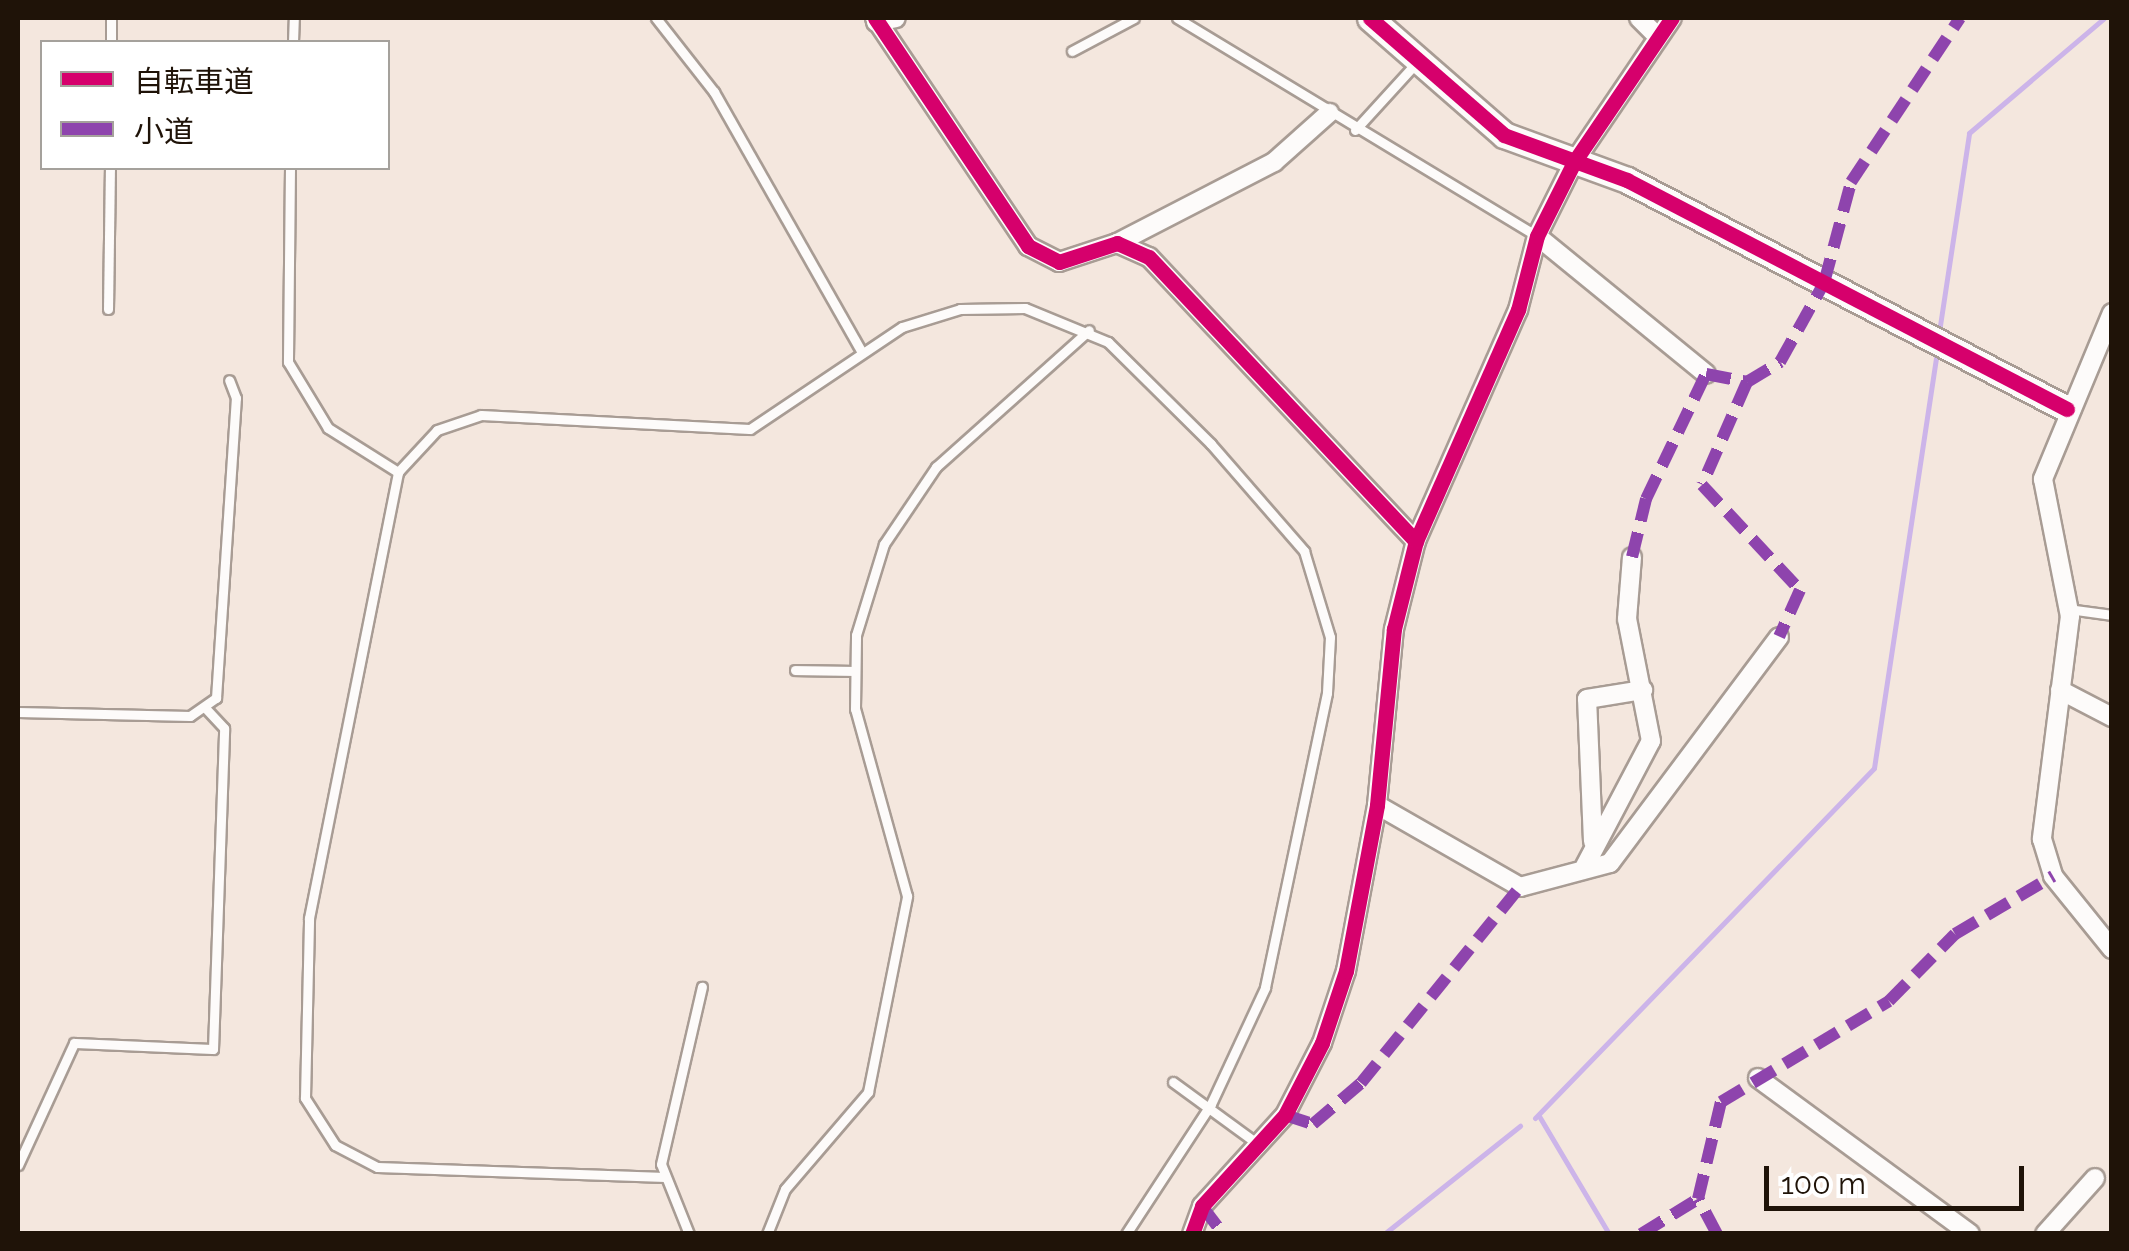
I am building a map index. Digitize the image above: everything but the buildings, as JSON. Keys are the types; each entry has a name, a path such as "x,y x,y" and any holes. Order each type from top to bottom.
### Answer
{"street":[{"path":"896,18 876,20 1028,246 1059,262 1117,243 1274,162 1329,113"},
{"path":"1370,18 1504,136 1627,180 2067,409"},
{"path":"1639,18 1658,36"},
{"path":"1192,1234 1202,1206 1285,1115 1322,1043 1346,971 1377,805 1394,629 1416,541 1518,310 1537,236 1574,162 1672,18"},
{"path":"1537,236 1706,374"},
{"path":"1117,243 1149,257 1416,541"},
{"path":"2112,313 2107,336 2067,409 2043,478 2068,609 2042,839 2078,914 2112,950"},
{"path":"1585,866 1594,842 1645,763 1643,690 1627,619 1632,557"},
{"path":"1377,805 1520,887 1622,852 1779,637"},
{"path":"1594,842 1587,699 1643,690"},
{"path":"2060,690 2112,717"},
{"path":"1758,1078 1970,1234"},
{"path":"2045,1234 2095,1178"}],"lane":[{"path":"656,18 714,92 861,350"},
{"path":"1072,51 1134,18"},
{"path":"1177,18 1355,130 1537,236"},
{"path":"1355,130 1419,60"},
{"path":"108,309 110,170"},
{"path":"290,170 288,362 328,428 398,472"},
{"path":"665,1177 377,1168 335,1145 305,1098 309,918 398,472 437,430 481,415 750,429 861,350 930,316 991,306 1090,330 1131,359 1287,527 1326,605 1328,693 1273,960 1211,1104 1126,1234"},
{"path":"767,1234 805,1161 868,1092 907,896 860,738 852,671 864,604 907,502 1090,330"},
{"path":"206,708 219,678 236,398 230,380"},
{"path":"2068,609 2112,615"},
{"path":"795,670 852,671"},
{"path":"18,712 206,708 224,728 212,1050 74,1043 18,1165"},
{"path":"689,1234 665,1177 702,988"},
{"path":"1174,1082 1211,1104 1258,1144"}],"waterway":[{"path":"1939,332 1969,133 2104,18"},
{"path":"1535,1118 1874,768 1937,353"},
{"path":"1539,1116 1609,1234"},
{"path":"1384,1234 1520,1126"}],"marked path":[{"path":"1632,557 1646,499 1706,374 1747,382 1780,362 1824,283 1851,182 1960,18"},
{"path":"1747,382 1702,485 1800,590 1779,637"},
{"path":"1717,1234 1698,1199 1721,1102 1889,1001 1955,934 2053,876"},
{"path":"1285,1115 1313,1124 1361,1083 1520,887"},
{"path":"1641,1234 1698,1199"},
{"path":"1202,1206 1223,1234"}],"cycle path":[{"path":"875,18 1028,246 1059,262 1117,243 1149,257 1416,541"},
{"path":"1370,18 1504,135 1627,180 2067,409"},
{"path":"1192,1234 1202,1206 1285,1115 1322,1043 1346,971 1377,805 1394,629 1416,541 1518,310 1537,236 1574,162 1672,18"}]}
